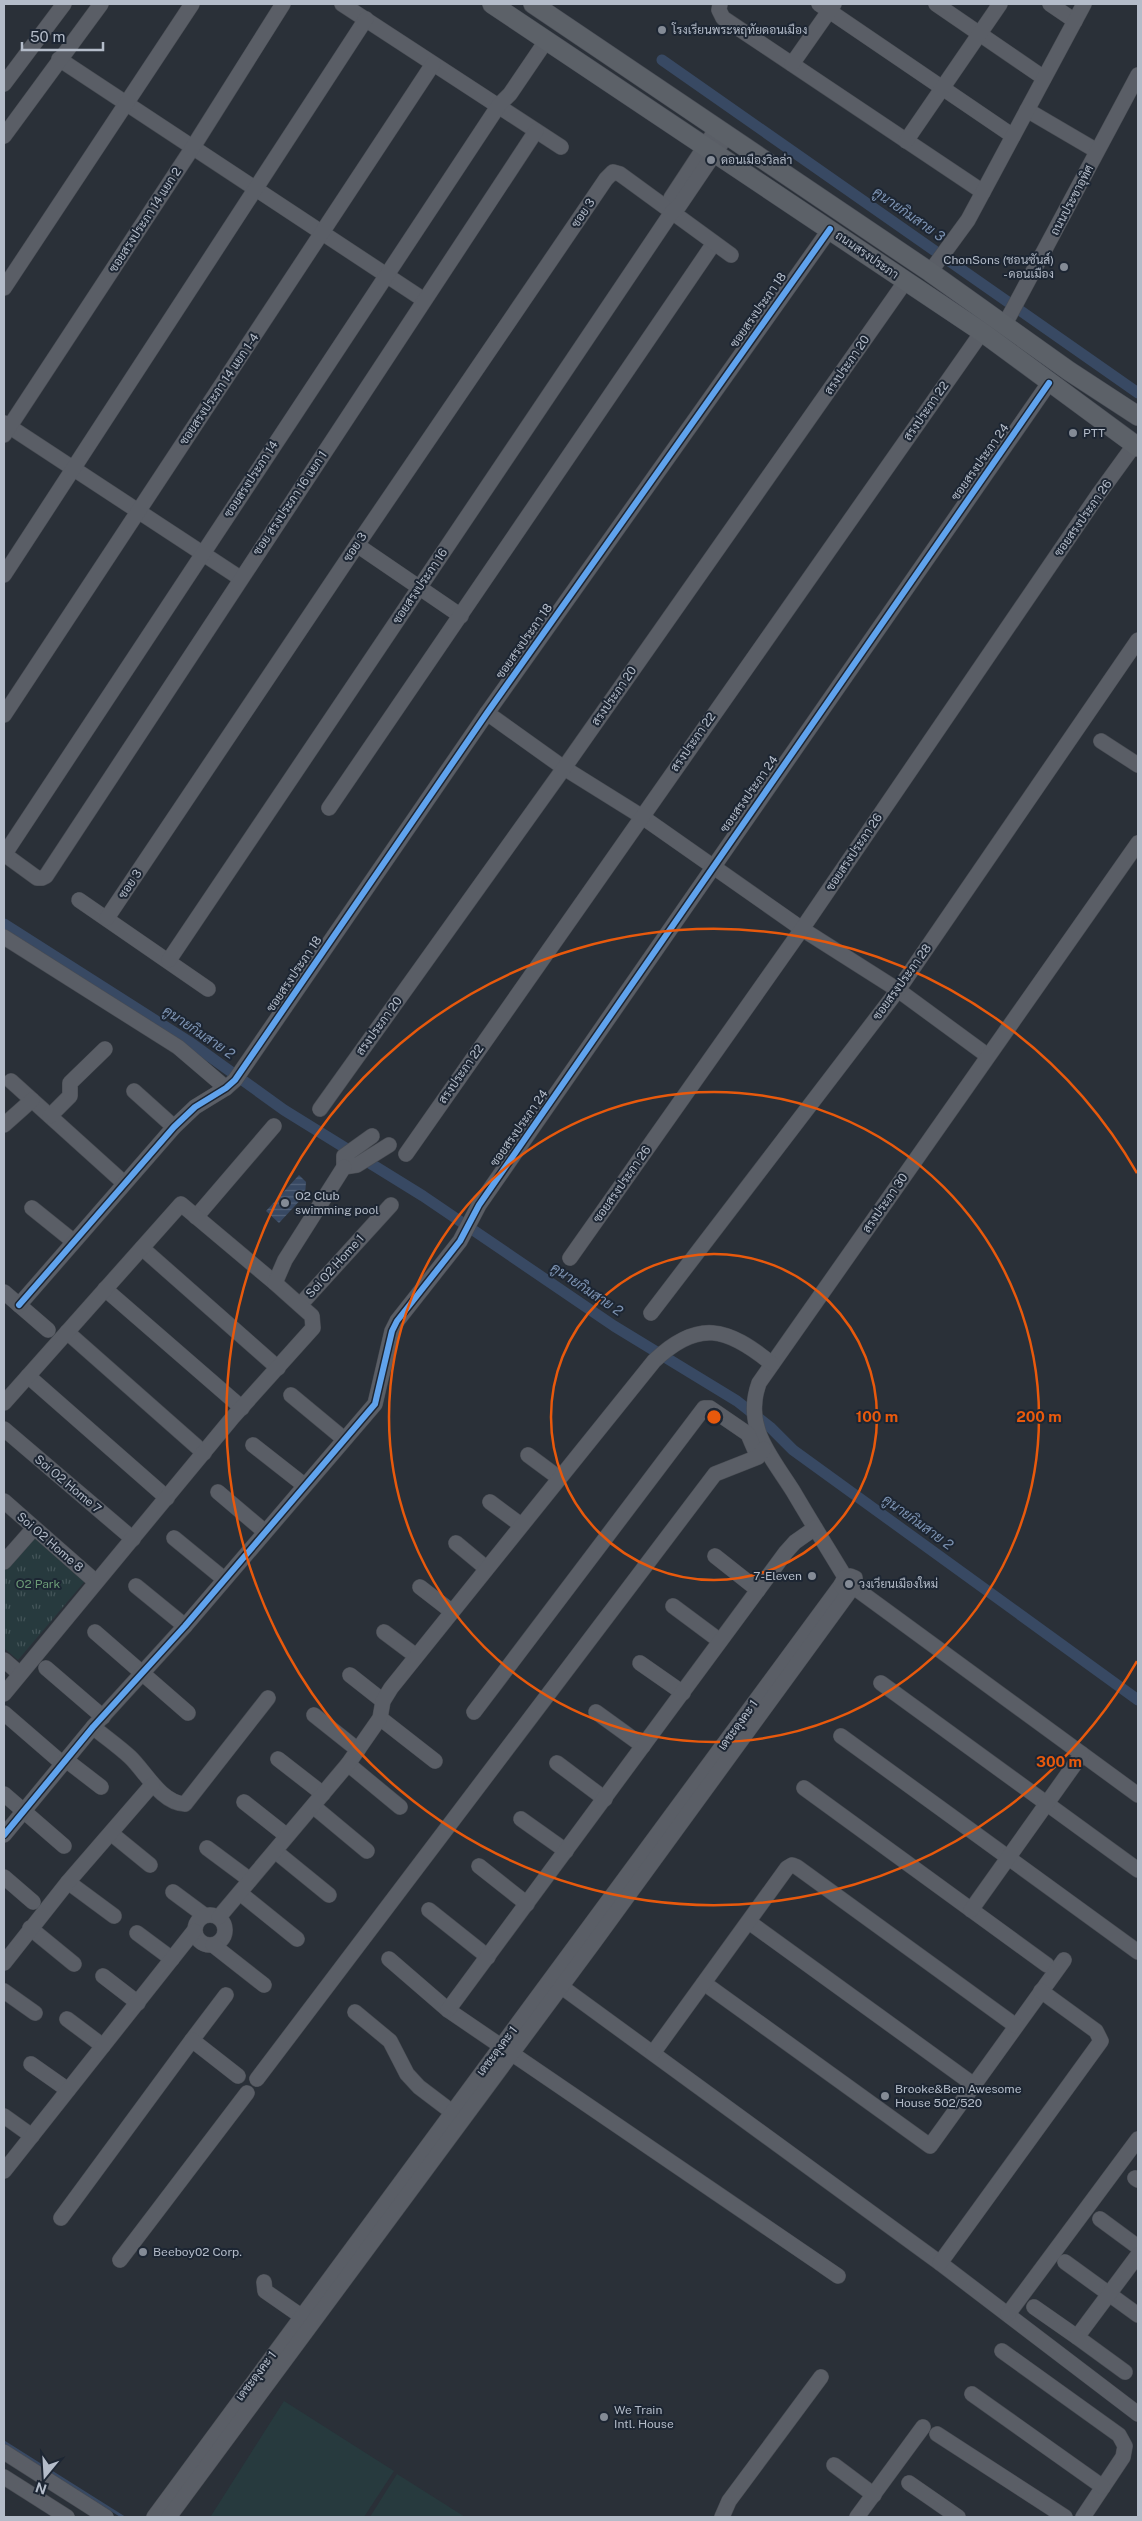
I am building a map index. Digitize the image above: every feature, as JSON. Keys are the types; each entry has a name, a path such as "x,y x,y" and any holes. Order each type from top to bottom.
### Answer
{"main road":[{"name":"ถนนสรงประภา","path":"492,4 982,332 1137,445"},
{"name":"ถนนสรงประภา","path":"533,4 722,132 934,268 1011,313 1069,371 1138,416"}],"street":[{"path":"4,84 64,4"},
{"path":"4,136 59,59 102,4"},
{"path":"4,288 192,4"},
{"name":"ซอยสรงประภา 14 แยก 2","path":"6,428 193,147 283,4"},
{"path":"342,4 561,147"},
{"path":"720,4 719,10 723,18 983,192"},
{"path":"936,4 1044,78"},
{"path":"906,141 1000,4"},
{"path":"1050,4 1075,21"},
{"path":"934,268 968,220 1084,4"},
{"path":"792,64 828,6 1013,136"},
{"path":"4,575 366,19"},
{"name":"ซอยสรงประภา 14","path":"4,855 386,274 499,105 510,94 542,38"},
{"path":"59,59 424,300"},
{"name":"ซอยสรงประภา 14 แยก 1-4","path":"4,715 433,64"},
{"name":"ถนนประชาอุทิศ","path":"1011,313 1138,75"},
{"path":"1026,112 1037,121 1042,120 1097,151"},
{"name":"ซอย สรงประภา 16 แยก 1","path":"4,855 37,878 46,876 240,578 536,131"},
{"name":"ซอยสรงประภา 16","path":"169,960 672,212 679,206 722,132"},
{"name":"ซอย 3","path":"107,918 356,545 606,179 614,172 620,174 672,212"},
{"path":"672,212 731,255"},
{"name":"ซอยสรงประภา 18","path":"234,1079 487,713 830,229"},
{"path":"328,808 461,616 714,243"},
{"name":"สรงประภา 20","path":"320,1108 564,768 905,282"},
{"name":"สรงประภา 22","path":"406,1154 641,816 982,332"},
{"name":"ซอยสรงประภา 24","path":"4,1834 98,1722 185,1626 264,1531 375,1404 394,1326 460,1241 470,1221 713,866 1049,382"},
{"path":"6,428 74,469 240,578"},
{"name":"ซอยสรงประภา 26","path":"570,1258 802,929 1087,510 1137,445"},
{"path":"356,545 420,586 461,616"},
{"name":"ซอยสรงประภา 28","path":"650,1313 898,990 1138,640"},
{"path":"487,713 564,768 641,816 802,929 898,990 988,1056"},
{"path":"1101,741 1138,765"},
{"name":"สรงประภา 30","path":"848,1585 815,1528 761,1453 754,1401 759,1383 1138,843"},
{"path":"79,900 169,960 208,989"},
{"path":"4,937 178,1047 234,1079 195,1107 174,1127 19,1305"},
{"path":"50,1116 70,1096 70,1083 105,1049"},
{"path":"11,1081 124,1183"},
{"path":"134,1091 174,1127"},
{"path":"4,1125 32,1100"},
{"path":"196,1217 274,1126"},
{"path":"275,1283 285,1260 348,1162 370,1137"},
{"path":"348,1162 386,1147"},
{"path":"4,1404 180,1204 312,1316 313,1328 204,1453 4,1694"},
{"name":"Soi O2 Home 1","path":"300,1305 391,1205"},
{"path":"32,1208 73,1241"},
{"path":"142,1248 278,1368"},
{"path":"105,1289 242,1408"},
{"path":"4,1292 48,1330"},
{"path":"67,1332 204,1453"},
{"path":"4,2171 194,1931 196,1922 211,1916 240,1893 348,1764 380,1718 383,1701 391,1688 451,1611 654,1361 677,1341 701,1332 720,1334 760,1354 772,1364"},
{"path":"28,1376 167,1498"},
{"path":"291,1395 344,1439"},
{"path":"120,2260 246,2093 255,2089 257,2079 715,1474 761,1453 748,1434 710,1408 704,1408 474,1712"},
{"name":"Soi O2 Home 7","path":"4,1429 133,1539"},
{"path":"254,1445 304,1485"},
{"path":"528,1455 558,1478"},
{"path":"218,1492 264,1531"},
{"name":"Soi O2 Home 8","path":"4,1501 96,1582"},
{"path":"490,1502 521,1525"},
{"path":"4,1562 34,1528"},
{"path":"448,2010 758,1590 795,1542 815,1528"},
{"path":"174,1538 224,1579"},
{"path":"456,1543 486,1568"},
{"path":"715,1556 758,1590"},
{"path":"848,1585 1138,1795"},
{"name":"เดชะตุงคะ 1","path":"169,2517 507,2049 848,1585"},
{"path":"136,1586 185,1626"},
{"path":"420,1587 451,1611"},
{"path":"673,1606 720,1641"},
{"path":"95,1632 188,1712"},
{"path":"384,1632 416,1656"},
{"path":"4,1660 20,1674"},
{"path":"640,1662 683,1693"},
{"path":"46,1668 131,1758 152,1785 176,1802 184,1804 268,1698"},
{"path":"350,1675 383,1701"},
{"path":"880,1683 1138,1870"},
{"path":"596,1712 643,1746"},
{"path":"4,1713 64,1762 101,1787"},
{"path":"314,1716 358,1750"},
{"path":"380,1718 435,1761"},
{"path":"841,1736 1138,1952"},
{"path":"971,1910 1082,1754"},
{"path":"278,1759 323,1794"},
{"path":"348,1764 400,1807"},
{"path":"557,1764 604,1799"},
{"path":"4,1963 68,1882 112,1834 152,1785"},
{"path":"804,1788 1047,1965"},
{"path":"4,1794 64,1846"},
{"path":"244,1802 288,1836"},
{"path":"313,1806 367,1850"},
{"path":"521,1819 566,1851"},
{"path":"112,1834 150,1865"},
{"path":"207,1848 250,1880"},
{"path":"275,1851 328,1896"},
{"path":"653,2053 787,1868 792,1865 1016,2026"},
{"path":"479,1866 527,1904"},
{"path":"4,1876 33,1902"},
{"path":"68,1882 114,1916"},
{"path":"173,1892 211,1916 225,1930 222,1940 213,1945"},
{"path":"240,1893 297,1939"},
{"path":"429,1910 488,1957"},
{"path":"748,1922 974,2086"},
{"path":"30,1928 74,1964"},
{"path":"194,1931 203,1943 213,1945 264,1985"},
{"path":"137,1934 172,1959"},
{"path":"389,1959 448,2010 838,2276"},
{"path":"704,1983 930,2146 1064,1960"},
{"path":"103,1976 138,2003"},
{"path":"557,1983 940,2263 1138,2414"},
{"path":"4,1991 35,2014"},
{"path":"940,2263 1101,2040 1096,2031 1042,1991"},
{"path":"61,2218 226,1995"},
{"path":"356,2012 390,2041 407,2074 419,2087 452,2112"},
{"path":"67,2019 103,2046"},
{"path":"192,2040 238,2076"},
{"name":"เดชะตุงคะ 1","path":"154,2517 452,2112 507,2049"},
{"path":"31,2064 68,2090"},
{"path":"238,2076 248,2072 257,2079"},
{"path":"238,2076 236,2080 238,2089 246,2093"},
{"path":"4,2116 32,2136"},
{"path":"1008,2314 1138,2139"},
{"path":"1100,2219 1138,2247"},
{"path":"1077,2338 1138,2255"},
{"path":"1065,2262 1138,2315"},
{"path":"264,2282 265,2291 301,2316"},
{"path":"1034,2307 1125,2372"},
{"path":"1002,2351 1119,2435 1125,2446 1123,2458 1083,2517"},
{"path":"722,2517 728,2502 820,2377"},
{"path":"972,2394 1103,2487"},
{"path":"857,2517 923,2427"},
{"path":"937,2434 1066,2517"},
{"path":"4,2452 106,2517"},
{"path":"834,2465 874,2495"},
{"path":"4,2477 66,2517"},
{"path":"909,2483 958,2517"}],"green space":[{"name":"O2 Park","path":"34,1536 85,1581 18,1660 4,1648 4,1571"},
{"path":"284,2401 394,2471 364,2517 211,2516"},
{"path":"397,2474 465,2517 370,2517"}],"water":[{"name":"O2 Club swimming pool","path":"299,1175 306,1182 305,1195 279,1223 266,1211"}],"waterway":[{"name":"คูนายกิมสาย 3","path":"662,60 1138,393"},
{"name":"คูนายกิมสาย 2","path":"4,924 191,1043 284,1110 423,1196 614,1326 737,1401 770,1427 793,1450 1138,1700"},
{"path":"4,2442 123,2517"}],"cycle path":[{"path":"19,1305 174,1127 195,1107 226,1088 235,1080 487,713 830,229"},
{"path":"4,1835 93,1727 185,1626 375,1404 392,1331 397,1321 460,1241 479,1205 1049,383"}],"place":[{"name":"โรงเรียนพระหฤทัยดอนเมือง","path":"662,30"},
{"name":"ดอนเมืองวิลล่า","path":"711,160"},
{"name":"ChonSons (ชอนซันส์) - ดอนเมือง","path":"1064,267"},
{"name":"PTT","path":"1073,433"},
{"name":"O2 Club swimming pool","path":"285,1203"},
{"name":"7-Eleven","path":"812,1576"},
{"name":"วงเวียนเมืองใหม่","path":"849,1584"},
{"name":"Brooke&Ben Awesome House 502/520","path":"885,2096"},
{"name":"Beeboy02 Corp.","path":"143,2252"},
{"name":"We Train Intl. House","path":"604,2417"}]}
